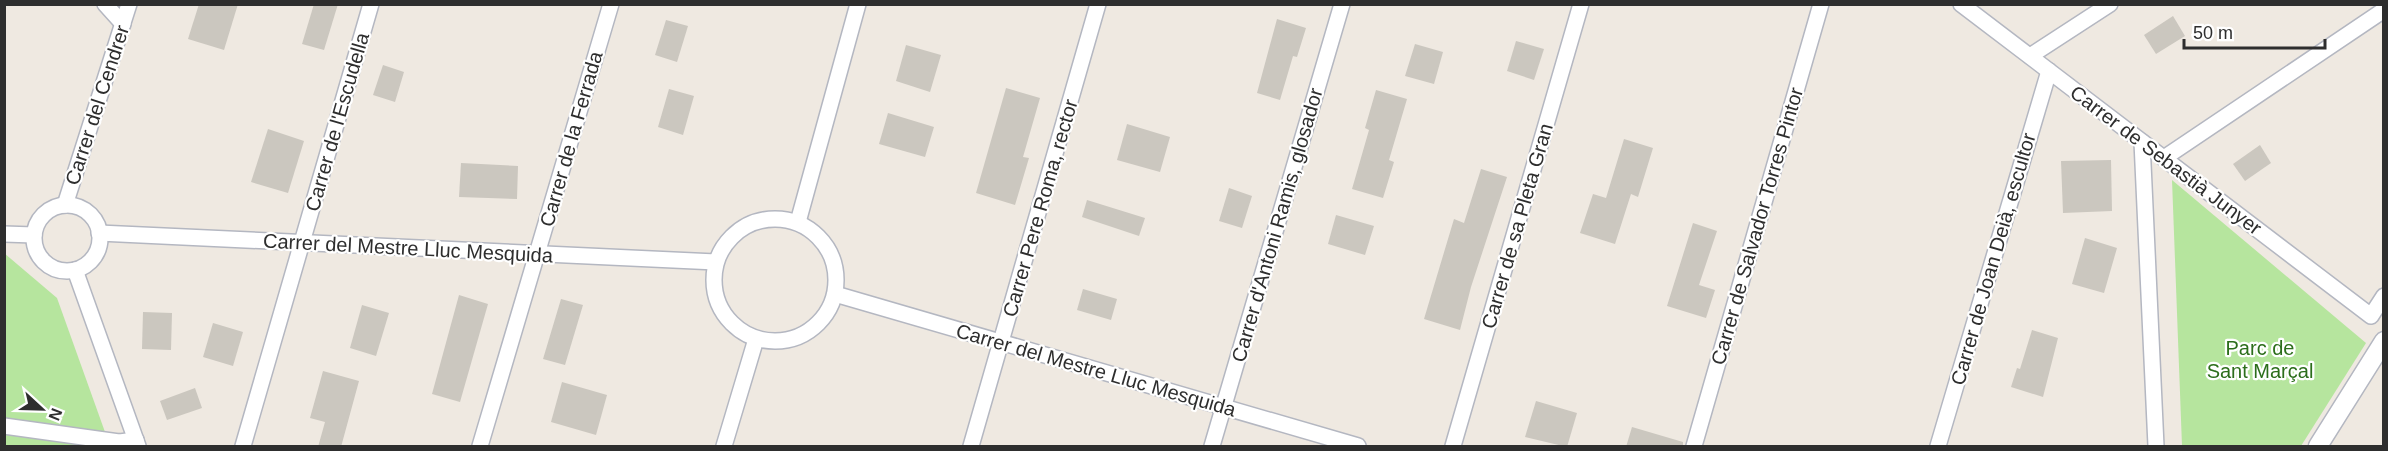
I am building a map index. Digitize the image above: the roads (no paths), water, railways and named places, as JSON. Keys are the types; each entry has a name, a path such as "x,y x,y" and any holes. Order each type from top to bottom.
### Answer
{"street":[{"path":"105,4 123,24"},
{"name":"Carrer del Cendrer","path":"65,205 129,4"},
{"name":"Carrer de l'Escudella","path":"243,447 371,4"},
{"name":"Carrer de la Ferrada","path":"480,447 611,4"},
{"path":"798,222 858,4"},
{"name":"Carrer Pere Roma, rector","path":"971,447 1098,4"},
{"name":"Carrer d'Antoni Ramis, glosador","path":"1212,447 1342,4"},
{"name":"Carrer de sa Pleta Gran","path":"1453,447 1581,4"},
{"name":"Carrer de Salvador Torres Pintor","path":"1694,447 1821,4"},
{"name":"Carrer de Sebastià Junyer","path":"1962,4 2371,316 2384,296"},
{"path":"2030,56 2110,4"},
{"path":"2164,158 2384,10"},
{"name":"Carrer de Joan Deià, escultor","path":"1938,447 2049,71"},
{"path":"2142,142 2156,447"},
{"path":"65,205 84,210 91,216 99,233 97,252 91,260 75,270 54,268 46,263 35,245 34,234 41,218 56,207 65,205"},
{"path":"778,218 798,222 814,231 826,244 834,259 837,277 835,294 827,313 814,328 796,338 776,342 756,339 733,323 717,300 714,281 716,262 725,244 739,229 758,220 778,218"},
{"name":"Carrer del Mestre Lluc Mesquida","path":"99,233 716,262"},
{"path":"4,234 34,234"},
{"path":"4,426 137,443 75,270"},
{"name":"Carrer del Mestre Lluc Mesquida","path":"835,294 1358,447"},
{"path":"724,447 756,339"},
{"path":"2318,447 2384,341"}],"park label":[{"name":"Parc de Sant Marçal","path":"2260,360"}]}
